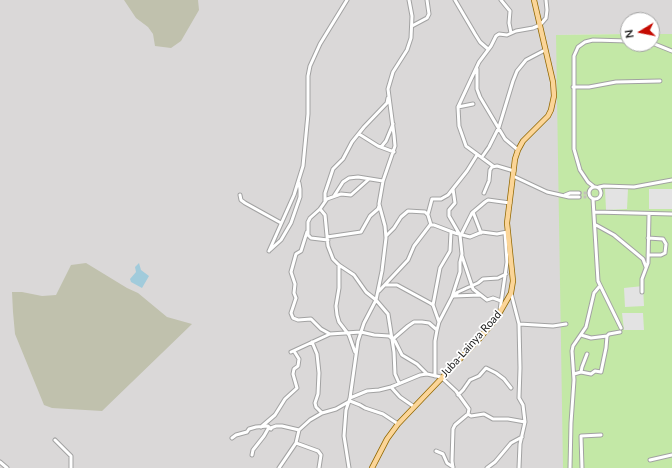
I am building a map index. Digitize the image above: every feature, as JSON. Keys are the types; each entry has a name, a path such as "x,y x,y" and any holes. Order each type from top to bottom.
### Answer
{"main road":[{"name":"Juba-Lainya Road","path":"372,468 387,438 398,424 413,406 478,339 499,314 511,293 513,281 506,233 518,150 523,141 548,116 554,100 554,89 534,0"}],"street":[{"path":"299,183 300,197 291,223 281,240 269,251 299,183 305,152 308,76 310,66 320,44 347,0"},
{"path":"325,201 325,193 333,169 343,159 352,142 366,123 386,103 389,82 393,72 409,45 412,16 409,0"},
{"path":"412,26 426,18 429,14 427,0"},
{"path":"455,0 477,37 488,49"},
{"path":"501,0 510,11 509,23 511,33"},
{"path":"546,0 546,18 540,25 535,28 516,31 506,35 497,35 476,68 458,107 458,119 465,145 468,149 482,157 493,166 501,167 547,192 569,197 579,197"},
{"path":"620,41 593,40 585,42 578,47 574,56 574,149 577,165 584,178 593,186 599,187 638,187 672,180"},
{"path":"660,46 672,51"},
{"path":"482,157 489,147 498,127 512,81 517,72 526,60 545,50"},
{"path":"476,68 478,93 505,139 518,150"},
{"path":"573,87 589,87 616,82 660,81"},
{"path":"307,232 311,238 327,239 361,232 369,217 378,209 383,180 394,152 393,123 388,95"},
{"path":"458,107 473,104"},
{"path":"381,147 386,141 393,123"},
{"path":"359,134 381,147 394,152"},
{"path":"431,225 428,214 432,199 442,198 453,189 477,155"},
{"path":"484,193 490,180 490,170 493,166"},
{"path":"334,196 348,178 354,177 383,180"},
{"path":"330,334 321,329 311,319 294,319 291,316 291,309 296,298 294,293 296,284 291,272 296,254 301,251 309,220 329,197 351,195 369,179"},
{"path":"581,335 591,338 607,336 621,330 599,287 597,274 595,212 593,198 588,192 593,186"},
{"path":"587,197 598,199 602,191 599,187"},
{"path":"453,189 455,202 449,210 449,216 460,235 462,256 471,286 487,300 493,298 501,301"},
{"path":"565,195 570,193 579,193"},
{"path":"240,195 241,200 245,203 281,223"},
{"path":"460,235 473,212 487,200 510,204"},
{"path":"349,468 344,436 346,410 350,399 355,353 361,332 376,300 382,271 386,236 379,204"},
{"path":"320,209 325,215 327,239 333,259 354,275 366,292 376,300 388,314 393,338 395,374 399,383"},
{"path":"386,236 394,228 401,217 408,211 428,214"},
{"path":"473,212 481,233"},
{"path":"595,212 672,214"},
{"path":"642,292 642,279 648,255 649,214"},
{"path":"431,225 470,237 481,233 506,233 506,274 499,314"},
{"path":"378,292 408,260 414,246 431,225"},
{"path":"596,225 614,235 638,254 643,259 646,267"},
{"path":"439,322 433,305 440,268 450,252 451,232"},
{"path":"648,238 663,238 666,244 665,253 661,255 648,255"},
{"path":"435,376 435,341 437,330 439,322 452,297 459,276 462,256"},
{"path":"339,265 339,288 336,309 338,320 350,335 355,353"},
{"path":"452,297 458,292 478,283 483,279 498,278 506,274"},
{"path":"385,285 397,285 433,305"},
{"path":"570,468 574,374 572,351 573,346 587,323 594,293 599,287"},
{"path":"511,293 519,324 520,368 518,398 523,405 525,422 519,468"},
{"path":"452,297 480,295"},
{"path":"393,338 414,322 429,323 437,330"},
{"path":"519,324 553,326 566,324"},
{"path":"261,426 275,415 285,399 297,388 293,374 299,361 293,352 330,334 361,332 374,336 386,336 393,338 402,355 417,364 427,374"},
{"path":"574,374 581,372 592,374 595,371 601,372 607,336"},
{"path":"312,342 316,351 319,373 318,394 315,403 316,407 322,413"},
{"path":"581,372 587,354"},
{"path":"458,395 470,380 479,376 486,368 504,379 511,388"},
{"path":"279,468 296,443 300,430 310,420 322,413 336,409 350,399 367,391 392,387 420,375 427,374 442,377 469,409 468,414 454,425 453,467"},
{"path":"392,387 400,397 413,406"},
{"path":"350,399 365,408 383,414 398,424"},
{"path":"468,414 471,416 484,414 493,419 508,419 525,422"},
{"path":"232,438 236,435 247,432 249,429 261,426 268,426 271,428"},
{"path":"252,454 253,450 268,429 276,426 282,426 300,430"},
{"path":"582,468 581,436 601,435"},
{"path":"487,468 495,462 511,443 522,437"},
{"path":"55,440 71,456 71,468"},
{"path":"296,443 318,451 321,455 318,468"},
{"path":"436,452 443,454 447,463 457,468"},
{"path":"650,460 672,455"},
{"path":"0,462 7,468"}],"shaded area":[{"path":"0,0 672,0 672,34 660,34 660,12 620,12 620,34 557,35 586,468 0,468"},
{"path":"124,0 198,0 199,10 181,41 171,48 155,46 153,34 148,27 136,18"},
{"path":"605,189 628,189 627,209 606,210"},
{"path":"649,189 672,189 672,209 649,209"},
{"path":"86,263 138,293 167,317 192,324 102,411 52,408 44,405 15,334 12,292 22,292 42,296 56,295 71,265"},
{"path":"643,286 644,306 625,307 624,288"},
{"path":"622,313 643,313 644,330 624,330"}],"green space":[{"path":"620,34 620,52 660,52 660,34 672,34 672,468 563,468 556,35"}],"water":[{"path":"139,263 141,270 149,276 142,288 131,282 130,279 136,272 135,267"}],"tunnel":[{"path":"579,193 587,193"},
{"path":"579,197 587,197"}]}
